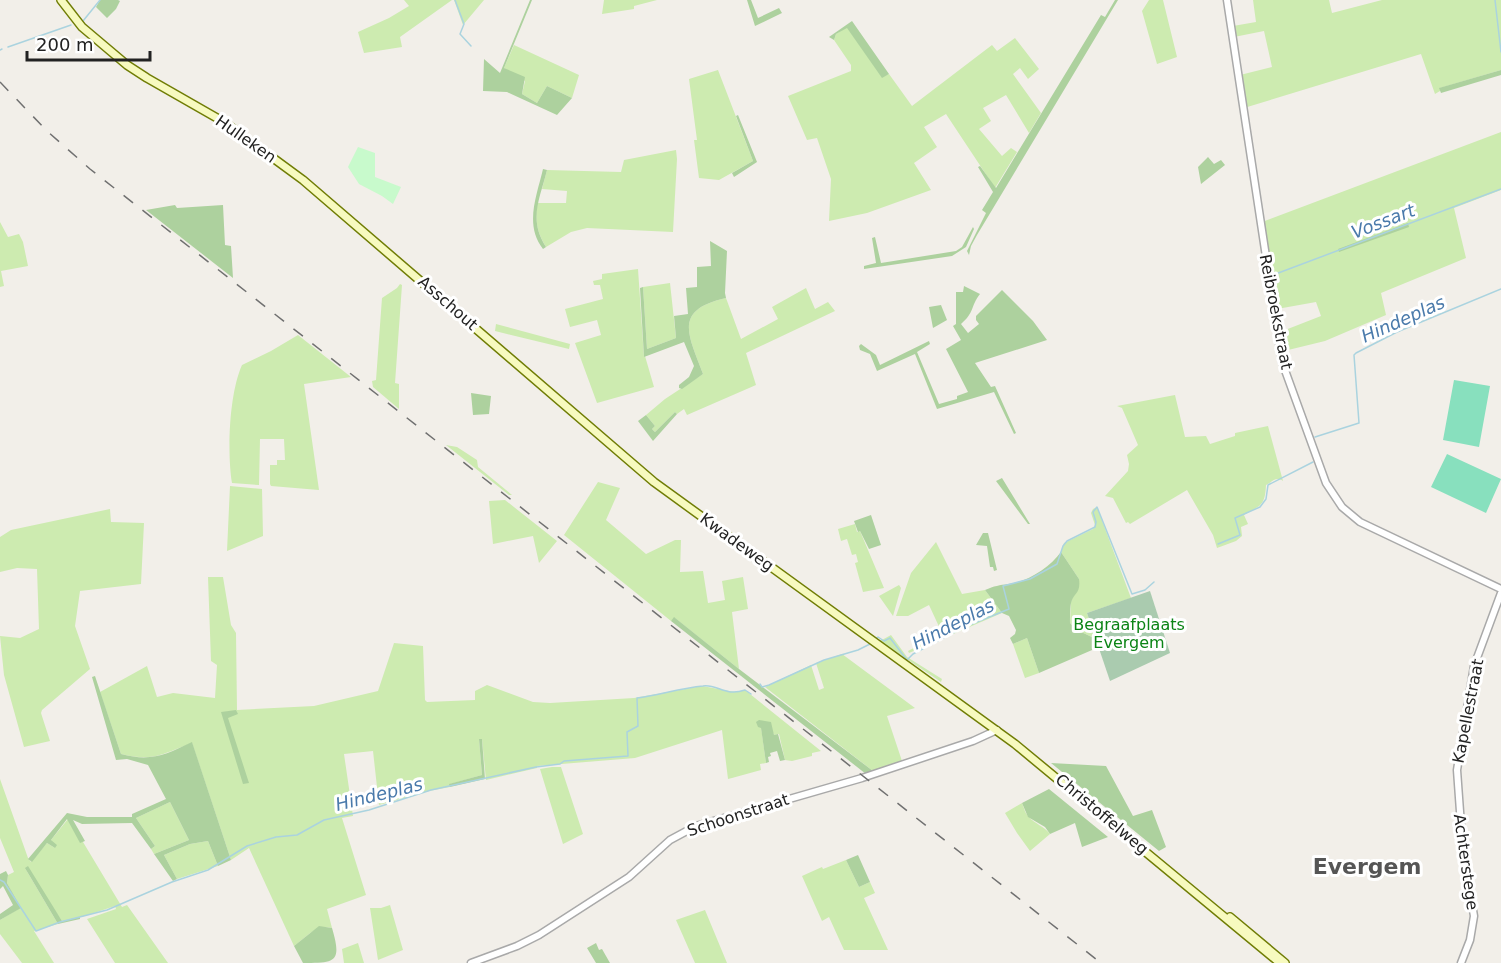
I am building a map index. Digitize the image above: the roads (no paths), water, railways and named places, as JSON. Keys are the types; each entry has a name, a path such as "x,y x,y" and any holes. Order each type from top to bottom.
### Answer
{"main road":[{"name":"Hulleken","path":"61,0 77,22 139,74 207,111 266,152 322,195 407,267"},
{"name":"Asschout","path":"407,267 489,339"},
{"name":"Kwadeweg","path":"489,339 654,482 998,730"},
{"name":"Christoffelweg","path":"998,730 1280,963"},
{"name":"Christoffelweg","path":"1206,900 1241,924 1285,963"}],"street":[{"name":"Reibroekstraat","path":"1227,0 1282,362 1326,483 1342,507 1360,522 1501,591"},
{"name":"Kapellestraat","path":"1458,796 1457,770 1474,666 1501,591"},
{"name":"Schoonstraat","path":"471,963 539,935 629,877 663,845 687,830 706,822 862,778 974,741 998,730"},
{"name":"Achterstege","path":"1458,796 1463,853 1474,916 1470,940 1461,963"}],"waterway":[{"path":"83,21 100,0"},
{"path":"455,0 464,24 460,34 471,46"},
{"name":"Vossart","path":"1495,0 1501,52"},
{"path":"8,47 71,25"},
{"name":"Vossart","path":"1273,275 1501,189"},
{"name":"Hindeplas","path":"1315,437 1359,423 1354,355 1356,353 1397,332 1501,289"},
{"name":"Hindeplas","path":"1218,544 1240,535 1235,518 1260,507 1266,499 1268,485 1313,462"},
{"name":"Hindeplas","path":"875,639 878,637 884,641 890,638 907,660 913,654 962,628 1009,609 1003,586 1030,579 1057,564 1067,541 1095,527 1093,512 1097,507 1132,594 1145,590 1154,582"},
{"name":"Hindeplas","path":"760,684 762,687 769,685 824,660 858,650 872,643"},
{"name":"Hindeplas","path":"0,880 4,882 36,931 60,922 107,910 172,882 208,870 247,846 276,837 297,835 324,820 369,810 431,790 536,767 560,764 564,761 628,756 627,732 638,726 637,698 703,686 732,692 745,690 751,694"}],"railway":[{"path":"0,82 47,131 90,169 1101,963"}],"district":[{"name":"Evergem","path":"1367,866"}],"park label":[{"name":"Begraafplaats Evergem","path":"1129,633"}]}
